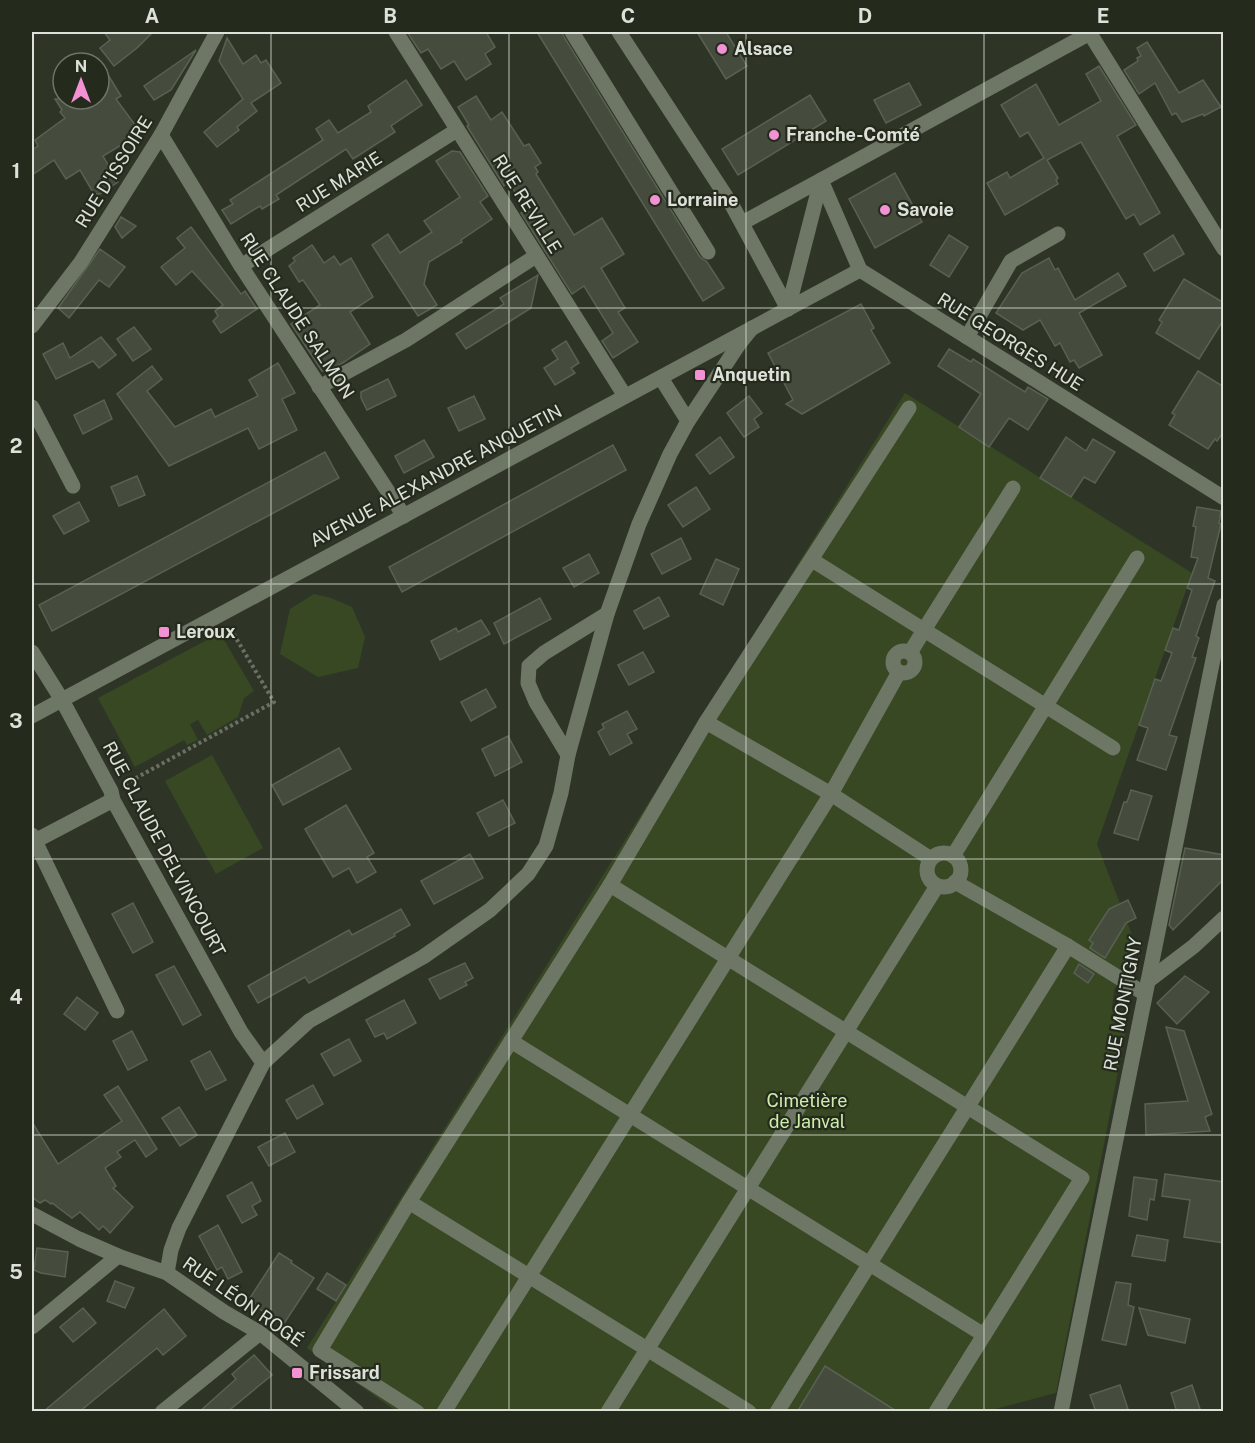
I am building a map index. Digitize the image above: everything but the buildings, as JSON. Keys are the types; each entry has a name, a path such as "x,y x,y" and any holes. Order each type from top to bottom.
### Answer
{"street":[{"name":"RUE D'ISSOIRE","path":"32,326 81,262 161,135 217,32"},
{"name":"RUE REVILLE","path":"396,32 626,396"},
{"path":"572,32 708,252"},
{"path":"619,32 742,223 788,309"},
{"path":"742,223 1090,32 1224,249"},
{"name":"RUE MARIE","path":"241,266 457,130"},
{"name":"RUE CLAUDE SALMON","path":"161,135 241,266 404,516"},
{"path":"821,180 860,270"},
{"path":"788,309 821,180"},
{"path":"967,337 1011,261 1058,234"},
{"path":"320,387 406,340 536,256"},
{"name":"AVENUE ALEXANDRE ANQUETIN","path":"32,716 860,270"},
{"name":"RUE GEORGES HUE","path":"860,270 1224,498"},
{"path":"167,1273 171,1250 179,1228 263,1063 309,1021 423,957 490,910 528,874 546,846 561,793 568,755 607,614 639,524 670,454 688,421 738,344 752,328"},
{"path":"661,378 688,421"},
{"path":"32,407 73,486"},
{"path":"417,1412 320,1350 409,1202 610,885 706,722 909,408"},
{"path":"444,1412 831,794 899,672 893,665 895,655 902,651 910,652 1013,488"},
{"path":"953,856 1044,705 1137,558"},
{"path":"812,560 1113,748"},
{"name":"RUE MONTIGNY","path":"1061,1412 1224,605"},
{"path":"568,755 536,702 528,683 529,666 544,652 607,614"},
{"name":"RUE CLAUDE DELVINCOURT","path":"32,652 63,700 112,796 241,1032 263,1063"},
{"path":"706,722 831,794 931,860"},
{"path":"112,796 33,838 117,1011"},
{"path":"941,854 953,856 960,865 961,872 950,886 937,886 927,874 927,867 931,860 941,854"},
{"path":"955,882 1068,946 1147,987 1224,918"},
{"path":"610,885 1082,1178 936,1412"},
{"path":"608,1412 937,886"},
{"path":"777,1412 1068,946"},
{"path":"511,1041 984,1335"},
{"path":"409,1202 749,1412"},
{"name":"RUE LÉON ROGÉ","path":"32,1214 79,1239 118,1256 167,1273 224,1312 260,1333 357,1412"},
{"path":"32,1327 118,1256"},
{"path":"162,1412 260,1333"}],"path":[{"path":"112,796 274,702 222,614"}],"green space":[{"name":"Cimetière de Janval","path":"905,393 1192,573 1097,844 1132,935 1126,970 1114,990 1112,1009 1128,1020 1056,1393 984,1412 396,1411 307,1348"},
{"path":"314,594 352,607 365,637 358,668 318,677 280,654 290,609"},
{"path":"220,633 254,691 244,698 238,717 207,735 198,720 190,724 198,740 187,745 184,740 135,767 98,698"},
{"path":"212,755 263,848 216,874 165,781"}],"place":[{"name":"Alsace","path":"722,49"},
{"name":"Franche-Comté","path":"774,135"},
{"name":"Lorraine","path":"655,200"},
{"name":"Savoie","path":"885,210"},
{"name":"Anquetin","path":"700,375"},
{"name":"Leroux","path":"164,632"},
{"name":"Frissard","path":"297,1373"}]}
